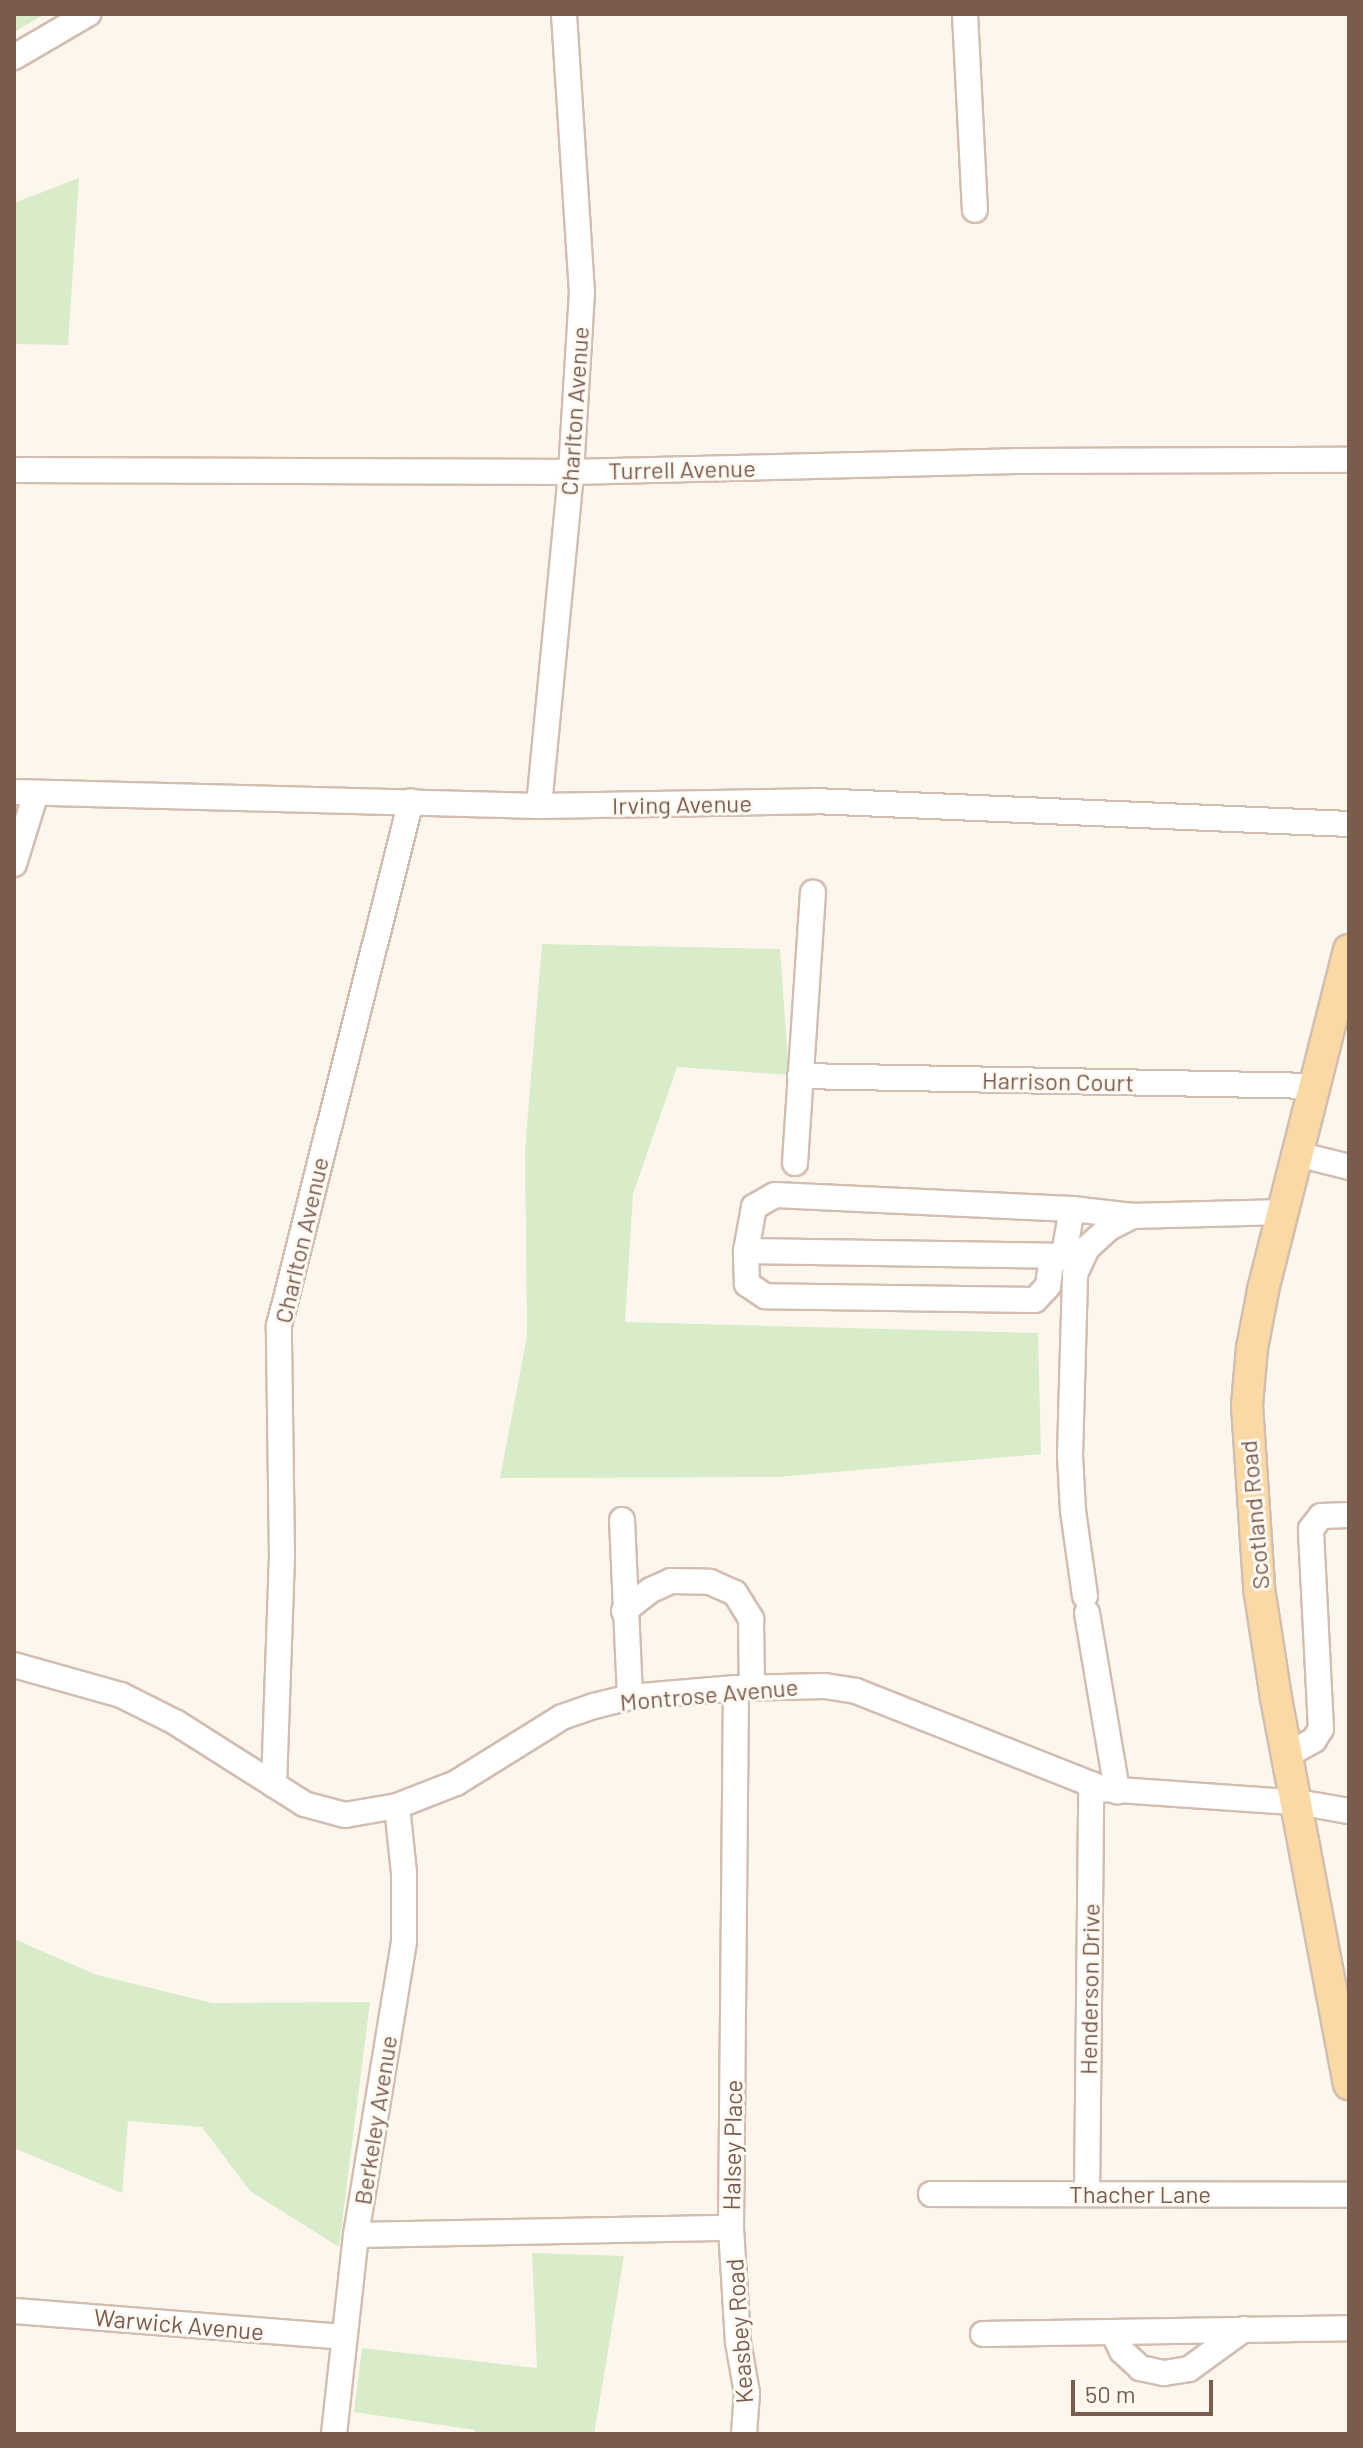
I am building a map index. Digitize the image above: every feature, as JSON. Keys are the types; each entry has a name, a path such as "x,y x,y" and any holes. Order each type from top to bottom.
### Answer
{"main road":[{"name":"Scotland Road","path":"1349,950 1252,1348 1247,1405 1259,1588 1349,2084"}],"street":[{"path":"14,57 88,14"},
{"name":"Charlton Avenue","path":"539,806 571,472 582,293 564,14"},
{"path":"965,14 975,210"},
{"name":"Turrell Avenue","path":"14,470 571,472 1016,461 1349,460"},
{"path":"14,864 25,793"},
{"name":"Irving Avenue","path":"25,793 539,806 814,801 1349,824"},
{"name":"Charlton Avenue","path":"274,1785 282,1555 279,1326 411,801"},
{"path":"795,1163 813,893"},
{"name":"Harrison Court","path":"800,1076 1315,1086"},
{"path":"1297,1154 1349,1167"},
{"path":"1072,1209 1066,1259 1035,1300 765,1296 747,1284 746,1251 754,1207 775,1195 1072,1209 1133,1216 1283,1212"},
{"path":"746,1251 1066,1259 1087,1248 1109,1228 1133,1216"},
{"path":"1066,1259 1075,1274 1070,1456 1073,1511 1117,1791"},
{"path":"1287,1755 1314,1740 1321,1729 1311,1529 1321,1516 1349,1515"},
{"path":"622,1520 630,1697"},
{"path":"624,1611 651,1590 671,1581 710,1582 735,1593 751,1619 744,1687"},
{"name":"Montrose Avenue","path":"14,1665 130,1698 175,1722 304,1804 345,1815 397,1806 456,1783 562,1717 630,1697 744,1687 825,1686 856,1691 1091,1784 1117,1791 1296,1803 1349,1811"},
{"name":"Halsey Place","path":"356,2235 731,2228 744,1687"},
{"name":"Henderson Drive","path":"1087,2194 1091,1784"},
{"name":"Berkeley Avenue","path":"334,2434 356,2235 404,1942 404,1873 397,1806"},
{"name":"Thacher Lane","path":"931,2194 1349,2195"},
{"name":"Keasbey Road","path":"731,2228 738,2342 747,2393 744,2434"},
{"name":"Warwick Avenue","path":"14,2311 344,2337"},
{"path":"983,2334 1349,2328"},
{"path":"1113,2332 1122,2351 1140,2368 1164,2373 1189,2369 1244,2329"}],"green space":[{"path":"14,14 45,14 14,32"},
{"path":"79,178 68,345 14,344 14,203"},
{"path":"542,944 780,949 789,1075 677,1067 633,1194 625,1322 1038,1333 1041,1454 779,1477 500,1478 527,1336 525,1149"},
{"path":"14,1939 97,1975 212,2003 370,2002 339,2247 250,2191 202,2127 128,2121 122,2193 14,2148"},
{"path":"532,2253 624,2256 594,2434 476,2434 475,2430 354,2412 362,2348 537,2368"}]}
